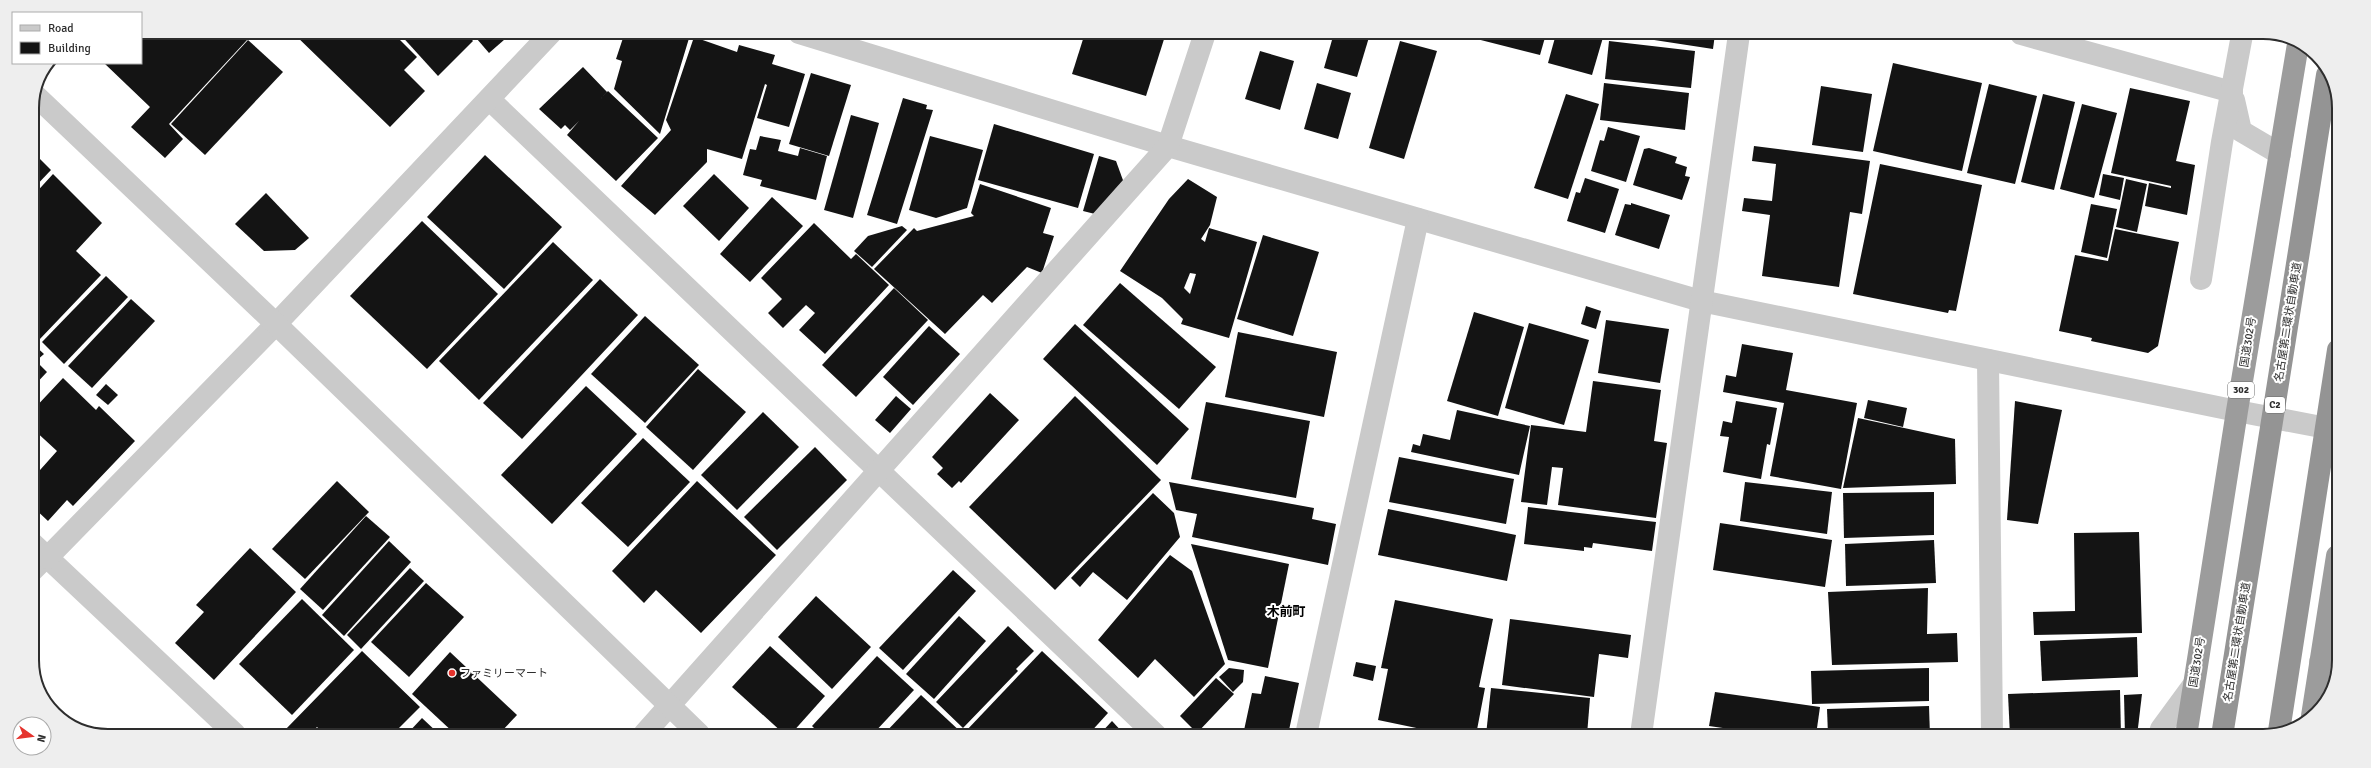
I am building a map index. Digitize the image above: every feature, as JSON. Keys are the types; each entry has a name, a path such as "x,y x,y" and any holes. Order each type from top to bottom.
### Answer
{"highway":[{"name":"国道302号","path":"2187,729 2237,411 2297,48"},
{"name":"名古屋第二環状自動車道","path":"2223,729 2326,80"},
{"path":"2279,727 2332,389"},
{"path":"2316,703 2328,667 2332,618"}],"street":[{"path":"230,729 40,551 276,324 544,39"},
{"path":"819,39 1168,146 1701,301 2237,411 2332,429"},
{"path":"648,729 1168,146 1204,39"},
{"path":"1642,729 1738,39"},
{"path":"2039,39 2232,92"},
{"path":"2200,279 2241,39"},
{"path":"2232,92 2241,131 2280,154"},
{"path":"488,99 1150,729"},
{"path":"40,100 276,324 694,729"},
{"path":"1307,729 1418,219"},
{"path":"1988,360 1992,729"},
{"path":"2161,729 2194,684"}],"building":[{"path":"142,39 247,39 169,124 183,139 165,158 131,127 150,107 105,64 142,64"},
{"path":"299,39 399,39 417,57 404,70 425,91 390,127"},
{"path":"404,39 471,39 473,41 438,76"},
{"path":"477,39 505,39 489,53"},
{"path":"623,39 689,39 660,134 614,89 622,61 616,59"},
{"path":"693,39 700,39 737,52 739,45 775,55 772,64 805,74 789,127 757,118 767,85 765,84 742,159 707,149 707,162 655,215 621,186 671,130 666,120"},
{"path":"1083,39 1164,39 1146,96 1072,74"},
{"path":"1332,39 1368,39 1357,77 1324,68"},
{"path":"1477,39 1545,39 1540,55"},
{"path":"1555,39 1603,39 1592,75 1548,63"},
{"path":"1648,39 1714,39 1713,49"},
{"path":"248,40 283,72 205,155 171,124"},
{"path":"1400,41 1437,51 1404,159 1369,148"},
{"path":"1609,41 1695,51 1691,88 1605,79"},
{"path":"1260,51 1294,61 1280,110 1245,99"},
{"path":"1893,63 1982,83 1962,171 1873,151"},
{"path":"583,67 607,92 595,105 608,91 658,138 616,181 567,135 579,121 570,130 565,125 561,129 539,109"},
{"path":"811,73 851,85 829,156 789,144"},
{"path":"1317,83 1351,93 1338,139 1304,129"},
{"path":"1604,83 1689,93 1685,130 1600,120"},
{"path":"1989,84 2037,96 2015,184 1967,173"},
{"path":"1821,86 1872,94 1863,152 1812,145"},
{"path":"2130,88 2190,101 2176,161 2195,165 2187,215 2145,206 2149,183 2171,188 2171,186 2111,173"},
{"path":"1566,94 1599,104 1568,199 1534,188"},
{"path":"2043,94 2075,102 2054,190 2021,182"},
{"path":"903,98 927,105 926,109 933,110 897,224 867,215"},
{"path":"2082,104 2117,113 2094,198 2060,189"},
{"path":"851,115 879,123 853,218 824,210"},
{"path":"994,124 1094,154 1078,208 978,180"},
{"path":"1608,127 1640,136 1626,182 1591,171 1600,140 1604,141"},
{"path":"760,136 781,140 778,151 798,156 800,148 827,156 816,200 760,186 762,180 743,175 750,149 756,150"},
{"path":"930,136 983,150 967,208 936,218 909,210"},
{"path":"1754,146 1870,161 1862,214 1850,212 1839,287 1762,276 1770,215 1742,211 1744,198 1772,201 1776,164 1752,161"},
{"path":"1649,148 1677,157 1675,163 1687,167 1685,176 1690,177 1682,200 1633,185 1644,149"},
{"path":"485,155 562,227 504,289 427,217"},
{"path":"1099,156 1116,161 1124,183 1095,214 1083,211"},
{"path":"39,158 51,170 39,183"},
{"path":"1880,164 1982,185 1956,311 1949,310 1948,313 1853,294"},
{"path":"53,174 102,223 76,251 101,275 39,340 39,189"},
{"path":"714,174 749,208 719,241 683,206"},
{"path":"2103,174 2124,178 2120,200 2099,195"},
{"path":"1585,178 1619,189 1605,233 1567,221 1576,192 1580,193"},
{"path":"1188,179 1217,197 1210,225 1201,239 1205,242 1209,228 1257,242 1229,338 1181,324 1183,319 1162,298 1120,271 1169,199","holes":["1190,273 1196,274 1190,294 1184,288"]},
{"path":"2126,179 2147,184 2137,232 2116,227"},
{"path":"980,184 1051,208 1043,233 1054,236 1042,273 1027,267 992,303 983,295 945,334 874,269 914,228 917,231 974,216 971,213"},
{"path":"266,193 309,238 295,250 264,251 235,224"},
{"path":"772,197 803,226 750,282 720,254"},
{"path":"1631,203 1670,215 1659,249 1615,235 1625,204 1631,205"},
{"path":"2091,204 2117,209 2107,258 2081,252"},
{"path":"422,221 498,294 427,369 350,296"},
{"path":"814,223 851,259 856,254 889,285 825,354 799,330 815,313 806,305 783,328 768,313 782,299 761,278"},
{"path":"902,226 907,230 872,267 854,251 868,236"},
{"path":"2115,229 2179,242 2158,346 2148,353 2091,341 2092,338 2059,331 2075,255 2108,261"},
{"path":"1263,235 1319,252 1293,336 1237,319"},
{"path":"553,242 593,280 479,400 439,361"},
{"path":"106,276 128,297 64,364 42,342"},
{"path":"600,279 638,315 522,439 483,403"},
{"path":"1120,283 1216,367 1179,409 1083,325"},
{"path":"894,288 928,320 856,397 822,365"},
{"path":"131,299 155,321 92,388 68,366"},
{"path":"1586,306 1601,311 1596,329 1581,324"},
{"path":"1474,312 1524,327 1498,416 1447,401"},
{"path":"645,316 699,365 645,423 591,374"},
{"path":"1606,320 1669,329 1660,383 1598,373"},
{"path":"1529,323 1589,340 1564,425 1505,408"},
{"path":"1075,324 1189,429 1157,465 1043,359"},
{"path":"929,326 960,354 913,405 883,377"},
{"path":"1238,332 1337,352 1324,417 1225,397"},
{"path":"1742,344 1793,353 1786,390 1857,403 1841,489 1770,476 1784,403 1723,392 1726,375 1736,377"},
{"path":"39,349 44,354 39,358"},
{"path":"39,364 47,372 39,381"},
{"path":"698,369 746,412 693,470 646,427"},
{"path":"63,378 96,410 99,406 135,441 73,506 67,500 48,521 39,513 39,471 57,451 39,434 39,404"},
{"path":"1593,381 1661,390 1654,441 1667,443 1656,518 1558,505 1563,468 1552,467 1547,505 1521,502 1531,425 1586,432"},
{"path":"106,384 118,395 108,405 96,395"},
{"path":"586,386 637,434 552,524 501,475"},
{"path":"990,393 1019,420 961,483 959,481 952,488 937,474 943,468 932,457"},
{"path":"896,396 911,409 890,433 875,420"},
{"path":"1075,396 1161,480 1055,590 969,507"},
{"path":"1868,400 1907,408 1903,427 1864,418"},
{"path":"1736,401 1777,408 1770,445 1767,444 1761,479 1723,472 1729,437 1720,436 1723,421 1732,423"},
{"path":"2015,401 2062,410 2038,524 2007,520"},
{"path":"1206,402 1310,421 1296,498 1191,479"},
{"path":"1457,410 1530,426 1519,475 1411,452 1413,444 1420,446 1423,434 1450,440"},
{"path":"763,412 799,447 737,510 701,475"},
{"path":"1858,418 1955,439 1956,484 1843,488"},
{"path":"643,438 690,482 628,547 581,503"},
{"path":"815,447 847,480 777,550 744,517"},
{"path":"1399,457 1514,479 1506,524 1389,502"},
{"path":"337,481 369,512 305,579 272,549"},
{"path":"697,481 776,555 701,633 656,590 644,603 612,571"},
{"path":"1169,482 1314,508 1312,519 1336,524 1328,565 1192,537 1197,514 1176,510"},
{"path":"1745,482 1832,492 1827,534 1740,521"},
{"path":"1934,492 1934,535 1844,538 1843,493"},
{"path":"1153,493 1174,513 1180,537 1127,600 1093,572 1080,587 1071,578"},
{"path":"1528,507 1656,522 1652,551 1593,543 1592,548 1584,547 1584,551 1524,544"},
{"path":"1388,509 1516,535 1507,581 1378,555"},
{"path":"366,516 390,537 323,610 300,589"},
{"path":"1720,523 1832,540 1825,587 1713,570"},
{"path":"2139,532 2142,633 2034,635 2033,612 2075,611 2074,533"},
{"path":"1934,540 1936,583 1846,586 1845,544"},
{"path":"389,541 411,562 344,636 322,615"},
{"path":"1191,544 1289,564 1268,668 1228,660"},
{"path":"250,548 296,592 214,680 175,643 204,612 196,605"},
{"path":"1170,555 1192,571 1225,664 1194,697 1155,659 1138,678 1098,640"},
{"path":"410,568 424,581 361,649 347,635"},
{"path":"953,570 976,591 903,670 879,648"},
{"path":"426,583 464,617 409,677 371,642"},
{"path":"1928,588 1927,634 1957,633 1958,662 1832,665 1828,592"},
{"path":"816,596 871,647 832,689 778,637"},
{"path":"302,599 354,650 292,715 239,664"},
{"path":"1395,600 1493,619 1479,687 1485,688 1477,729 1421,729 1378,720 1388,669 1381,668"},
{"path":"959,616 986,641 934,699 906,674"},
{"path":"1510,619 1631,635 1628,658 1599,654 1594,697 1502,685"},
{"path":"1008,626 1034,651 1016,669 1018,671 963,728 936,702"},
{"path":"2137,637 2138,677 2042,681 2040,641"},
{"path":"770,646 825,696 795,729 778,729 732,687"},
{"path":"362,651 420,707 398,729 319,729 317,727 315,729 286,729"},
{"path":"1042,651 1108,713 1093,729 968,729"},
{"name":"ファミリーマート","path":"450,652 517,715 504,729 450,729 412,694"},
{"path":"877,656 914,690 878,729 815,729 812,726"},
{"path":"1356,662 1376,666 1373,681 1353,676"},
{"path":"1229,668 1244,670 1243,682 1233,692 1219,677"},
{"path":"1929,668 1929,701 1812,704 1811,671"},
{"path":"1265,676 1299,683 1289,729 1244,729 1252,693 1261,694"},
{"path":"1216,678 1234,694 1201,729 1193,729 1180,716"},
{"path":"1491,688 1590,698 1587,729 1487,729"},
{"path":"2120,690 2121,729 2010,729 2008,694"},
{"path":"1715,692 1820,707 1817,729 1730,729 1709,726"},
{"path":"2142,694 2138,729 2125,729 2124,695"},
{"path":"921,695 958,729 889,729"},
{"path":"1929,706 1930,729 1828,729 1827,709"},
{"path":"422,718 434,729 412,729"},
{"path":"1112,721 1119,729 1105,729"}],"place":[{"name":"ファミリーマート","path":"452,673"}],"district":[{"name":"木前町","path":"1286,612"}]}
